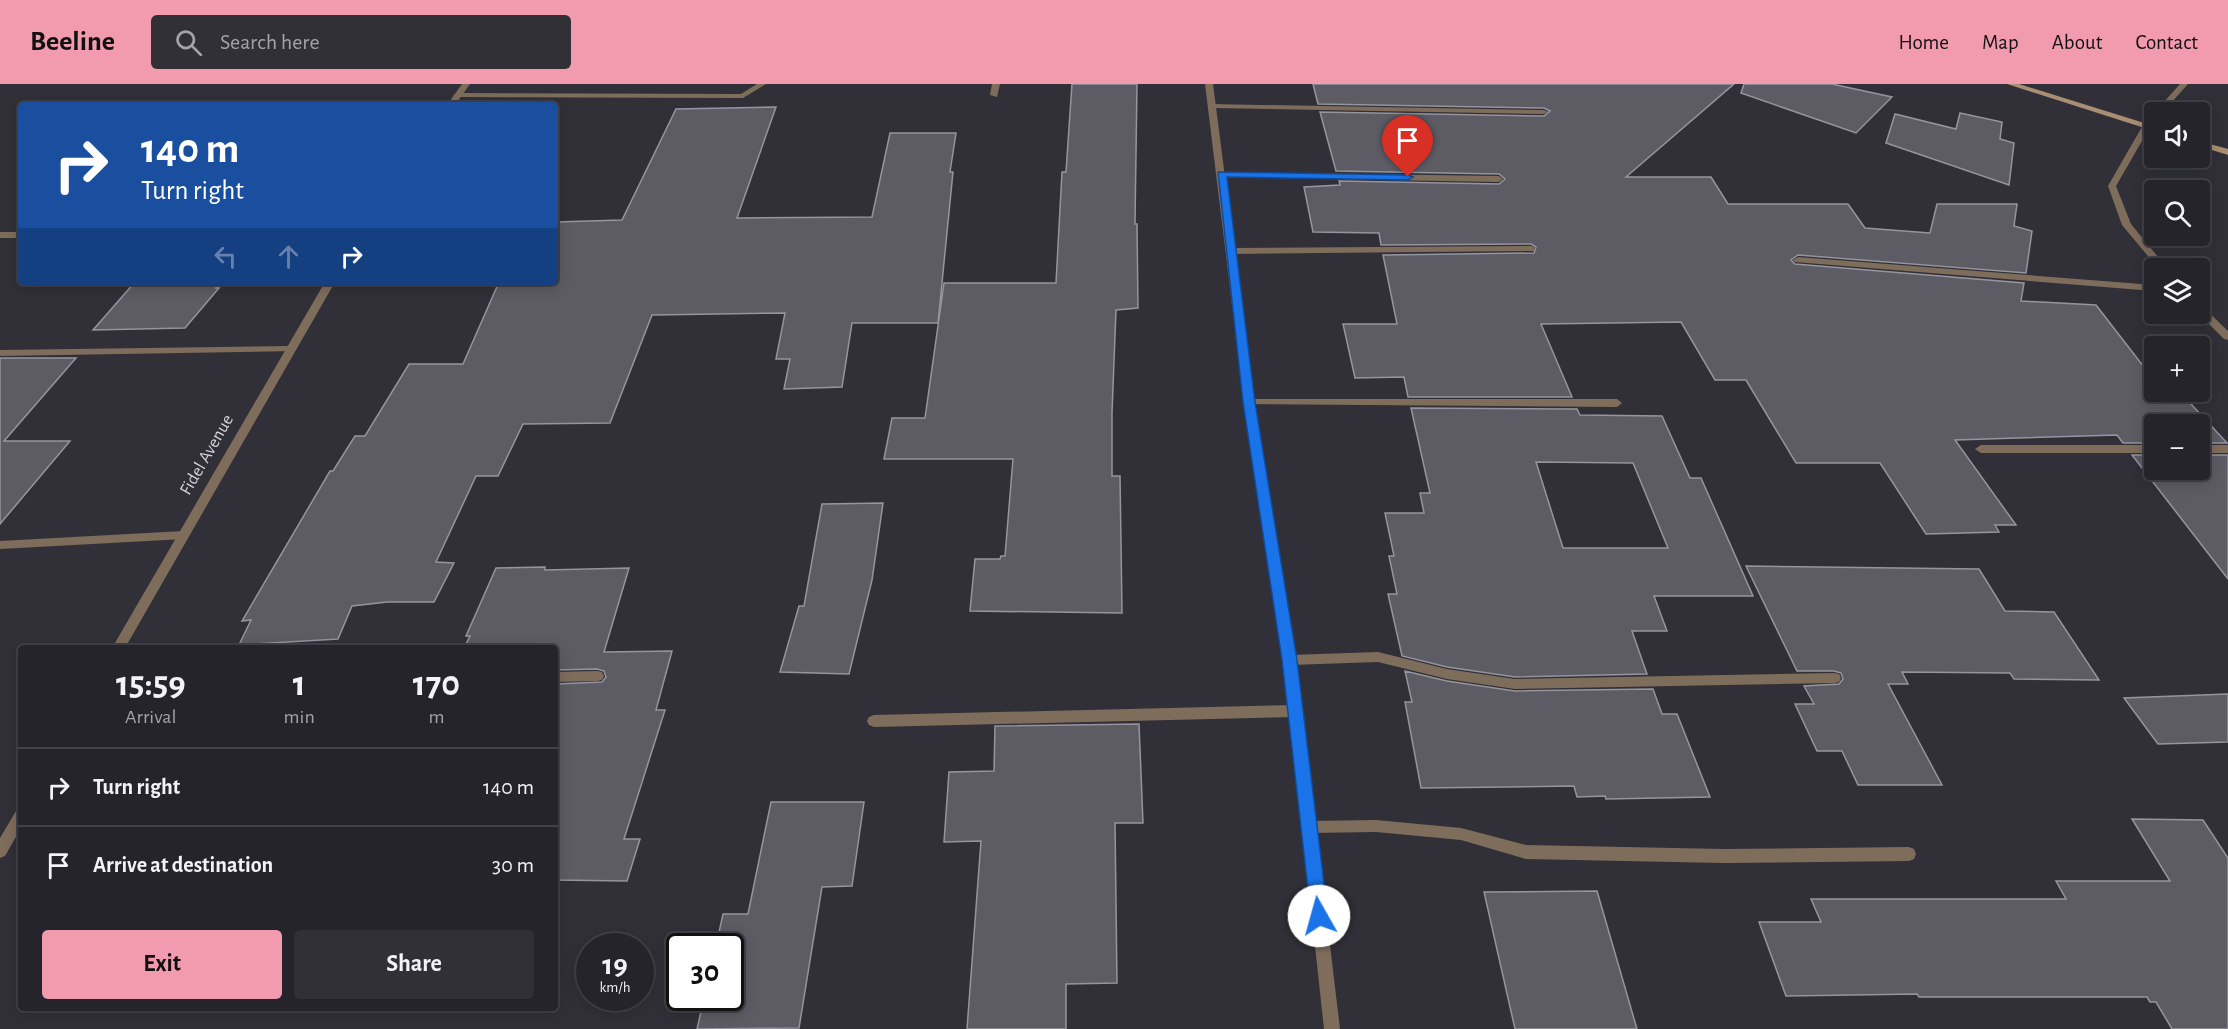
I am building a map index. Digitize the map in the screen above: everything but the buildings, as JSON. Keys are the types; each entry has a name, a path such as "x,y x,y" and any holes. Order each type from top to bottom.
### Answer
{"main road":[{"path":"2011,84 2144,126"},
{"path":"2210,146 2228,152"}],"street":[{"path":"453,102 466,84"},
{"path":"458,95 743,96 762,84"},
{"path":"994,95 996,84"},
{"path":"1209,84 1249,402 1290,660 1332,1029"},
{"path":"2168,102 2184,84"},
{"path":"1212,106 1544,112"},
{"path":"2144,137 2112,186 2127,225 2155,258"},
{"path":"1221,174 1499,179"},
{"path":"0,236 18,235"},
{"path":"1231,251 1531,249"},
{"path":"1798,260 2144,287"},
{"name":"Fidel Avenue","path":"120,645 328,285"},
{"path":"2210,319 2228,337"},
{"path":"0,353 291,349"},
{"path":"1249,402 1617,403"},
{"path":"1982,449 2144,449"},
{"path":"2210,449 2228,449"},
{"path":"0,545 184,535"},
{"path":"1290,660 1378,657 1447,674 1515,684 1834,678"},
{"path":"558,677 597,676"},
{"path":"874,721 1295,711"},
{"path":"0,851 18,820"},
{"path":"1309,827 1376,826 1461,834 1526,852 1723,856 1909,854"}],"route":[{"path":"1319,916 1290,660 1249,402 1221,174 1408,177"}]}
